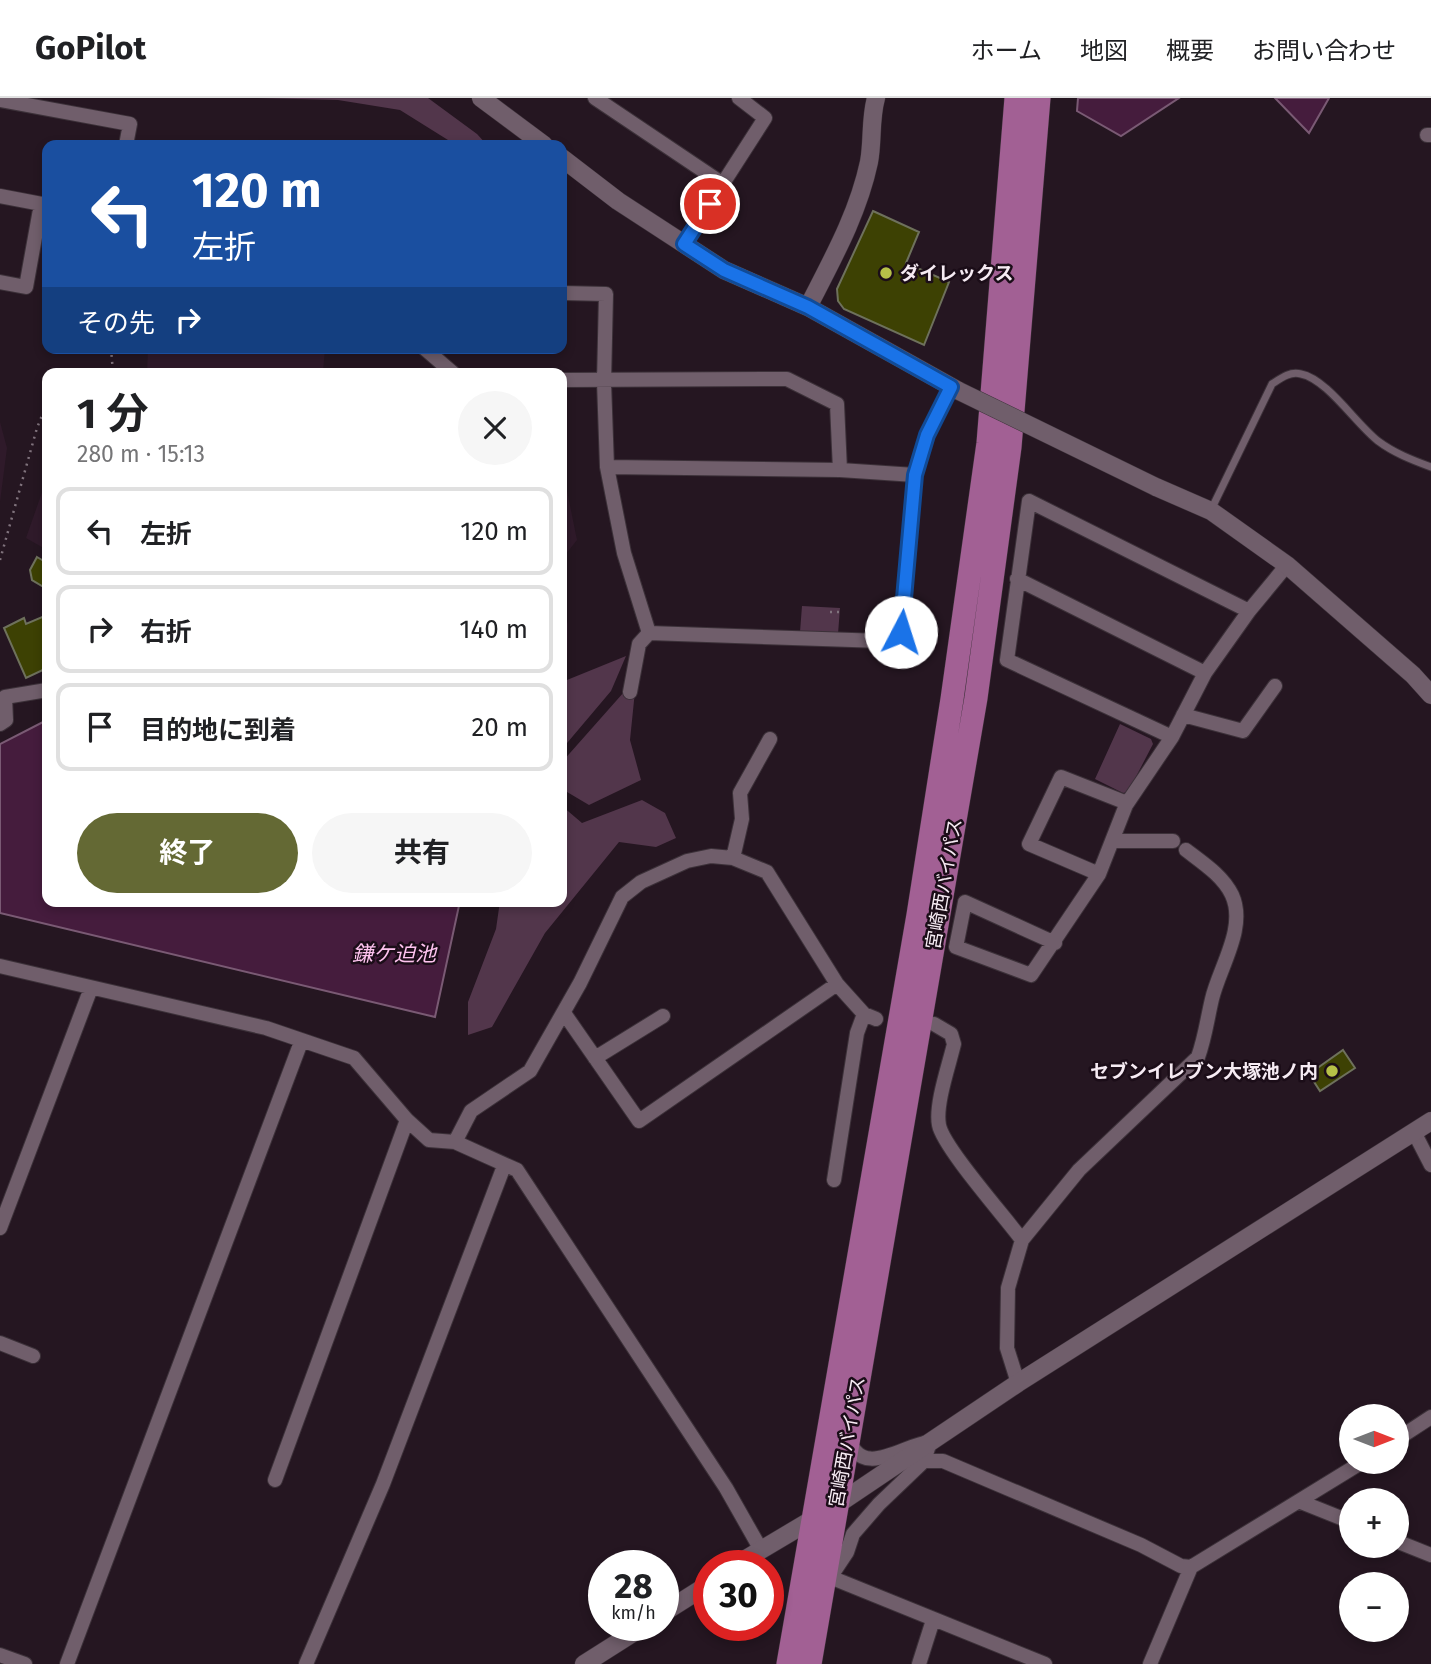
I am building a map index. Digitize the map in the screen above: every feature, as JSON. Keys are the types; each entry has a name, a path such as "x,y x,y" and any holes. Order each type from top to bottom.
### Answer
{"highway":[{"name":"宮崎西バイパス","path":"788,1664 918,915 954,685 988,443 1016,98"},
{"name":"宮崎西バイパス","path":"810,1664 835,1506 976,698 1010,447 1040,98"}],"street":[{"path":"483,98 538,140"},
{"path":"595,98 723,184"},
{"path":"684,244 765,118 739,98"},
{"path":"808,307 852,219 869,159 872,114 876,98"},
{"path":"0,100 130,124 128,140"},
{"path":"567,162 724,270 808,307 955,389 1211,511 1287,565 1413,675 1431,695"},
{"path":"0,196 42,205"},
{"path":"0,282 26,287 42,214"},
{"path":"567,293 606,294 604,382 607,467 624,553 649,633"},
{"path":"431,354 447,368"},
{"path":"567,380 787,379 837,404 840,470"},
{"path":"630,692 639,644 649,633 882,642 901,632 915,475 927,435 955,389"},
{"path":"607,467 840,470 915,475"},
{"path":"1171,737 1050,683 1007,660 1030,501 1249,611"},
{"path":"1055,943 965,902 956,947 1031,975 1055,943 1099,874 1127,803 1171,737 1205,673 1249,611 1287,565"},
{"path":"1017,579 1205,673"},
{"path":"1183,715 1243,731 1275,686"},
{"path":"0,724 6,720 5,697 42,691"},
{"path":"733,858 742,818 740,793 770,738"},
{"path":"1099,874 1029,844 1061,777 1127,803"},
{"path":"1114,841 1173,841"},
{"path":"1018,1383 1007,1348 1007,1288 1022,1240 1079,1170 1198,1057 1206,1035 1212,998 1234,935 1235,904 1219,876 1186,850"},
{"path":"455,1142 471,1111 530,1071 564,1013 622,897 641,882 687,861 711,856 733,858 767,872 837,984 870,1017 857,1033 834,1180"},
{"path":"0,966 266,1028 301,1042 321,1044 354,1058 407,1120 429,1140 455,1142 517,1170 726,1488 760,1548"},
{"path":"564,1013 639,1121 837,984"},
{"path":"0,1228 92,988"},
{"path":"595,1058 663,1016"},
{"path":"934,1024 951,1034 954,1044 939,1110 939,1126 957,1155 1022,1240"},
{"path":"66,1664 301,1042"},
{"path":"275,1480 407,1120"},
{"path":"757,1550 835,1506 1018,1383 1431,1121"},
{"path":"1414,1132 1431,1165"},
{"path":"306,1664 383,1484 504,1166"},
{"path":"0,1343 33,1356"},
{"path":"1409,1431 1431,1417"},
{"path":"850,1427 848,1439 858,1452 870,1458 887,1459 914,1443 930,1442"},
{"path":"821,1600 830,1577 848,1552 853,1534 879,1504 924,1461 930,1442"},
{"path":"924,1461 943,1461 1141,1545 1181,1566 1191,1567 1344,1474"},
{"path":"1301,1502 1339,1517"},
{"path":"1409,1546 1431,1555"},
{"path":"1150,1664 1191,1567"},
{"path":"830,1577 1045,1664"},
{"path":"919,1664 933,1620"},
{"path":"584,1664 620,1641"},
{"path":"0,1655 25,1664"}],"lane":[{"path":"1211,511 1272,384 1285,375 1300,373 1317,380 1377,440 1397,453 1431,467"}],"path":[{"path":"0,560 42,416"},
{"path":"830,612 841,612"}],"shaded area":[{"path":"257,98 428,98 482,140 448,140 400,110 338,100"},
{"path":"148,354 325,354 323,368 147,368"},
{"path":"0,422 7,448 0,502"},
{"path":"567,491 577,540 567,553"},
{"path":"42,492 42,547 26,538"},
{"path":"802,606 840,608 838,634 800,632"},
{"path":"626,656 611,691 567,743 567,680"},
{"path":"635,691 630,740 641,780 589,805 567,792 567,756 624,692"},
{"path":"1120,724 1151,739 1153,744 1128,792 1123,793 1095,779"},
{"path":"642,800 665,813 676,838 656,847 619,842 567,906 567,810 582,823"},
{"path":"499,907 566,907 545,933 492,1027 468,1035 468,1002 496,929"}],"water":[{"path":"1078,98 1179,98 1121,136 1077,111"},
{"path":"1275,98 1329,98 1309,133"},
{"name":"鎌ケ迫池","path":"42,723 42,907 459,907 435,1017 0,913 0,744"}],"building":[{"name":"ダイレックス","path":"873,211 919,232 906,263 949,282 924,345 844,309 838,301 837,289"},
{"path":"37,557 42,560 42,586 32,580 30,570"},
{"path":"42,617 42,670 26,678 4,628 24,618 26,624"},
{"name":"セブンイレブン大塚池ノ内","path":"1343,1050 1355,1068 1320,1091 1309,1074"}],"place":[{"name":"ダイレックス","path":"886,273"},
{"name":"セブンイレブン大塚池ノ内","path":"1332,1071"}],"route":[{"path":"710,204 684,244 724,270 808,307 951,387 927,435 915,475 901,632"}]}
